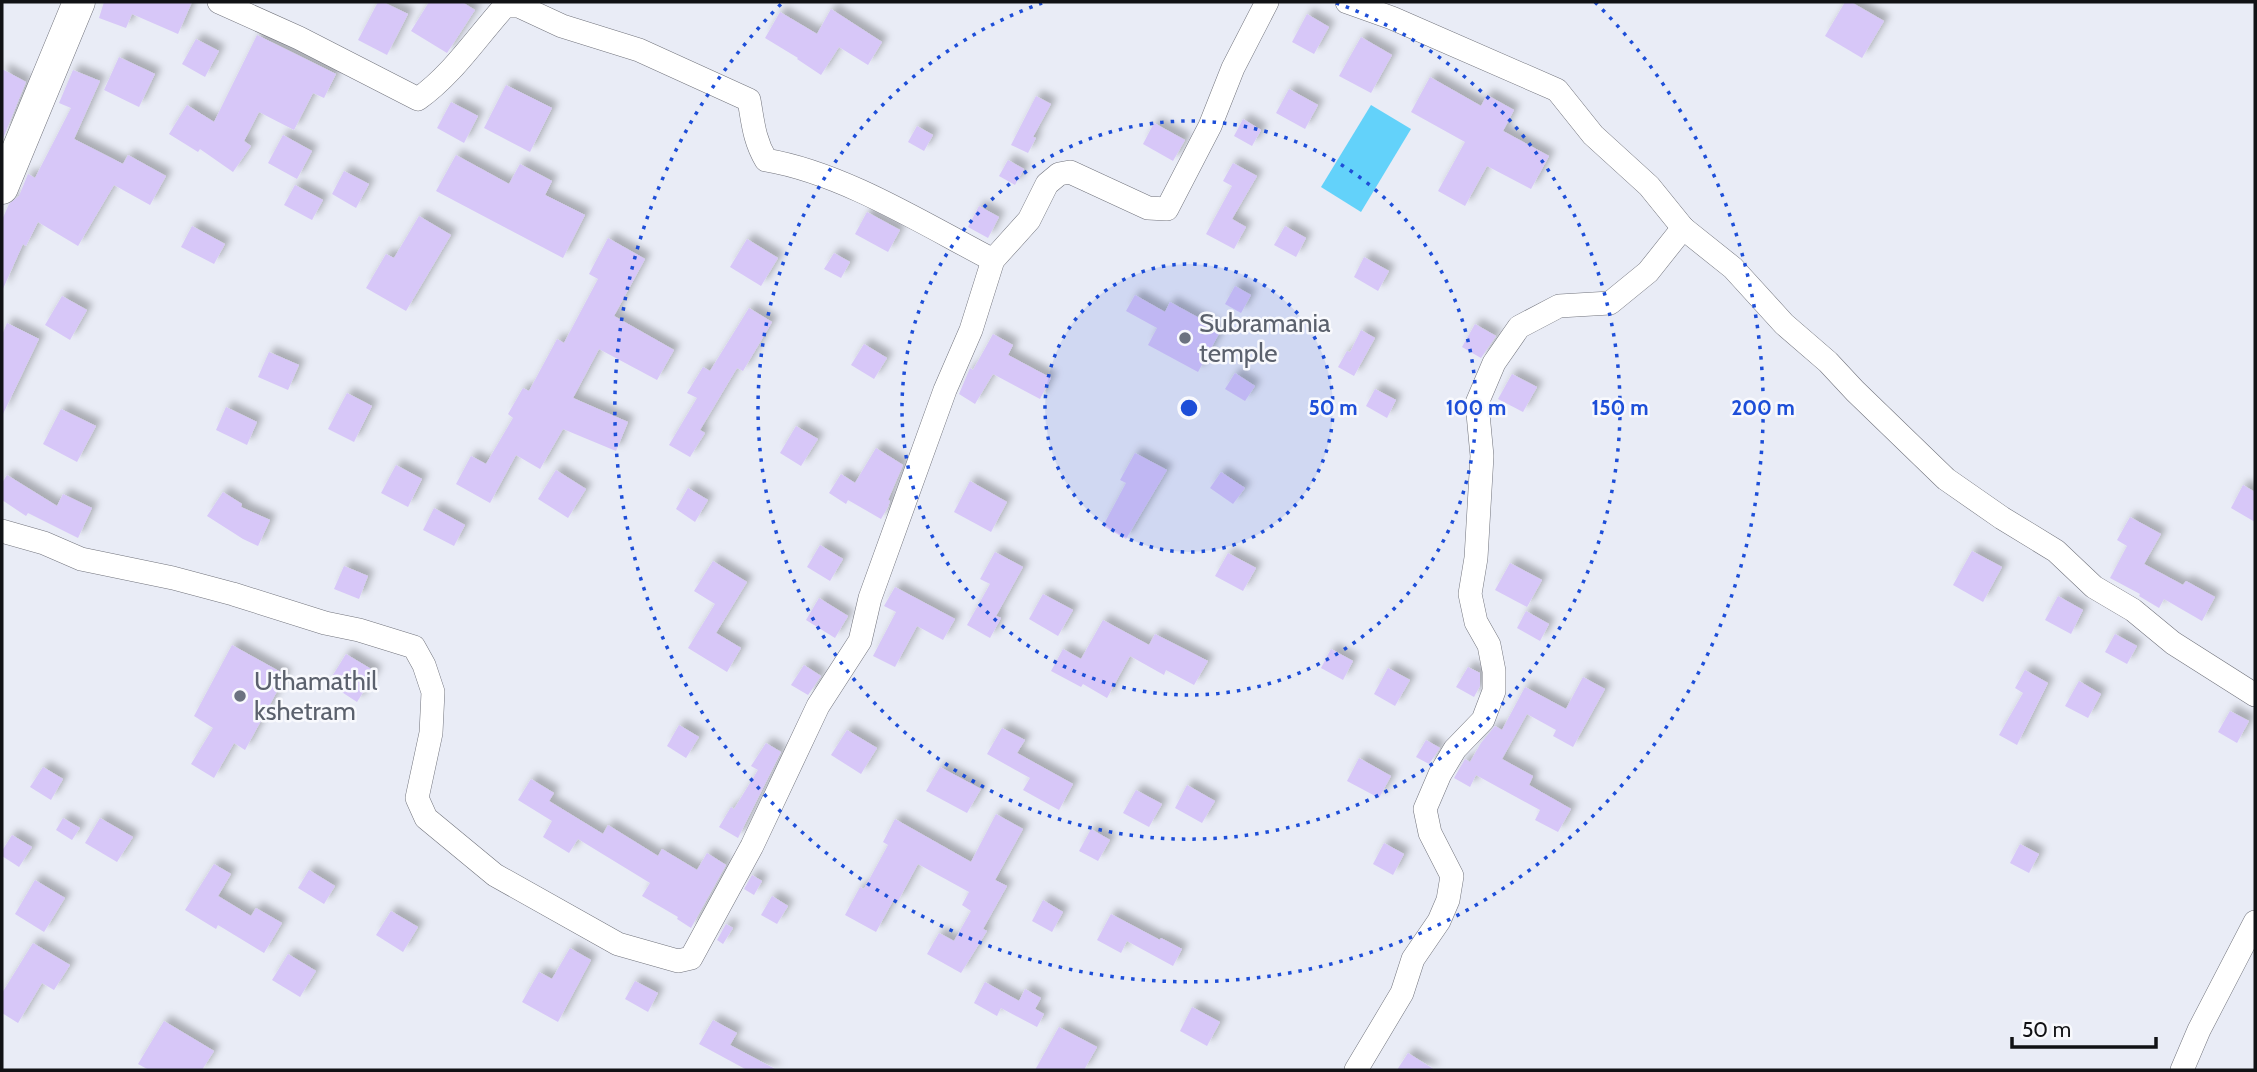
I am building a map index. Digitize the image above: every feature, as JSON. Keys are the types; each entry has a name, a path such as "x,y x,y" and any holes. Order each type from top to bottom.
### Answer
{"main road":[{"path":"2,188 79,2"}],"street":[{"path":"219,2 299,38 418,99 439,84 456,66 505,6 519,6 562,26 639,50 749,100 753,132 766,160 814,172 851,187 993,260"},
{"path":"2,531 44,543 81,559 173,578 414,647 424,665 433,692 431,733 417,798 426,818 495,875 618,944 678,961 691,958 752,846 818,706 860,641 870,598 949,380 971,330 993,260 1029,220 1047,184 1059,174 1070,173 1148,208 1167,209 1210,126 1233,68 1267,2"},
{"path":"1347,2 1394,10 1557,90 1593,135 1649,186 1683,228 1733,268 1784,324 1828,362 1946,479 2056,551 2094,587 2133,610 2173,643 2255,695"},
{"path":"1356,1070 1402,993 1413,959 1439,921 1448,900 1452,876 1430,834 1424,809 1455,749 1483,720 1494,691 1494,671 1489,645 1476,622 1470,594 1476,558 1482,456 1477,403 1494,363 1519,327 1559,306 1610,303 1648,272 1683,228"},
{"path":"2182,1070 2199,1030 2255,922"}],"water":[{"path":"1371,105 1411,129 1361,212 1321,187"}],"building":[{"path":"104,2 192,2 178,34 132,14 126,28 99,18"},
{"path":"378,2 408,14 387,55 358,40"},
{"path":"429,2 462,2 475,10 447,53 411,31"},
{"path":"1845,2 1851,2 1884,21 1862,58 1825,36"},
{"path":"831,9 882,42 868,65 839,47 821,75 765,38 780,12 817,34"},
{"path":"1307,14 1329,27 1314,54 1292,42"},
{"path":"257,35 336,74 324,98 313,93 294,130 259,112 244,141 251,146 233,172 200,149 198,152 169,134 187,105 214,122"},
{"path":"1361,37 1392,55 1371,93 1339,76"},
{"path":"196,39 219,51 205,77 182,64"},
{"path":"119,57 155,74 139,107 104,90"},
{"path":"2,69 26,82 2,141"},
{"path":"73,70 100,81 74,139 123,164 128,155 166,176 150,205 114,185 78,246 38,222 26,246 23,244 2,291 2,220 9,204 19,196 28,174 35,178 71,108 59,103"},
{"path":"1430,77 1481,106 1487,95 1514,110 1503,131 1549,156 1531,189 1487,166 1465,206 1438,191 1465,142 1411,112"},
{"path":"506,85 552,108 530,152 484,128"},
{"path":"1289,89 1318,105 1305,129 1276,113"},
{"path":"1036,96 1051,104 1033,137 1036,138 1028,153 1011,145"},
{"path":"451,102 478,116 464,143 437,128"},
{"path":"1243,119 1261,130 1252,146 1234,136"},
{"path":"1154,123 1185,140 1173,161 1143,144"},
{"path":"917,126 933,135 924,151 908,142"},
{"path":"283,135 312,151 297,179 268,163"},
{"path":"456,155 509,184 520,164 552,181 545,195 585,215 563,258 436,191"},
{"path":"1008,160 1024,169 1015,185 999,176"},
{"path":"1233,163 1257,176 1232,219 1246,227 1234,249 1206,234 1232,186 1223,181"},
{"path":"344,171 369,184 356,208 332,194"},
{"path":"295,185 323,200 312,220 284,205"},
{"path":"979,206 999,217 988,238 968,227"},
{"path":"867,212 900,230 888,252 855,234"},
{"path":"419,216 451,235 406,311 366,288 386,254 394,258"},
{"path":"192,226 225,244 214,264 181,247"},
{"path":"1285,226 1306,238 1296,257 1274,245"},
{"path":"608,238 645,259 614,316 674,350 657,380 599,349 573,398 628,422 616,451 563,429 540,469 516,455 490,503 456,484 471,456 486,464 513,418 508,414 523,388 529,391 557,339 564,343 598,279 589,274"},
{"path":"747,239 778,258 761,286 730,267"},
{"path":"834,253 850,262 841,278 824,269"},
{"path":"1364,257 1389,271 1378,291 1354,277"},
{"path":"1235,286 1251,295 1241,313 1225,304"},
{"name":"Subramania temple","path":"1135,295 1165,312 1170,302 1221,330 1198,372 1148,345 1157,328 1126,311"},
{"path":"62,296 87,310 70,340 45,325"},
{"path":"749,308 772,322 743,371 737,368 700,430 705,433 690,457 669,445 697,398 687,393 703,367 710,371"},
{"path":"7,323 39,339 2,416 2,335"},
{"path":"1475,324 1496,336 1481,358 1462,347"},
{"path":"1361,330 1375,338 1354,376 1338,367 1347,351 1350,352"},
{"path":"993,334 1013,345 1008,355 1051,378 1040,399 993,374 975,404 959,394 970,368 973,370"},
{"path":"864,344 887,358 874,379 851,365"},
{"path":"269,352 299,365 288,390 258,377"},
{"path":"1235,373 1255,386 1245,401 1225,389"},
{"path":"1512,374 1537,387 1523,412 1498,399"},
{"path":"1375,389 1396,400 1387,418 1366,406"},
{"path":"347,393 372,406 354,442 328,429"},
{"path":"226,407 257,422 247,445 216,430"},
{"path":"61,409 96,426 77,462 43,444"},
{"path":"796,426 818,439 801,466 780,453"},
{"path":"876,448 903,465 881,519 848,500 846,504 829,493 841,474 855,483"},
{"path":"1135,453 1167,470 1126,539 1103,526 1126,483 1120,480"},
{"path":"396,465 422,479 408,507 381,493"},
{"path":"556,470 586,489 568,518 538,499"},
{"path":"1221,472 1245,488 1233,504 1210,488"},
{"path":"7,475 57,506 63,494 92,508 78,538 28,513 26,516 2,500 2,483"},
{"path":"970,481 1007,502 991,532 954,512"},
{"path":"2243,485 2255,492 2255,522 2231,508"},
{"path":"688,488 708,500 695,522 676,509"},
{"path":"223,492 242,504 241,507 270,520 258,546 207,516"},
{"path":"434,508 465,525 454,546 423,530"},
{"path":"2130,517 2161,534 2144,564 2183,585 2186,581 2215,597 2202,621 2164,599 2159,608 2110,578 2127,546 2117,540"},
{"path":"820,545 843,559 830,581 807,567"},
{"path":"1972,551 2002,567 1983,602 1953,585"},
{"path":"995,552 1023,567 996,616 1001,618 990,638 967,625 990,584 980,579"},
{"path":"1228,553 1256,568 1243,591 1215,576"},
{"path":"713,561 747,582 716,633 741,648 727,672 688,648 715,604 694,591"},
{"path":"1510,563 1542,580 1527,607 1495,590"},
{"path":"344,566 368,576 359,599 334,589"},
{"path":"895,587 955,619 943,640 917,626 895,667 873,656 896,612 884,606"},
{"path":"1043,594 1073,610 1058,636 1029,619"},
{"path":"2058,596 2083,610 2071,634 2045,620"},
{"path":"819,598 848,616 835,638 806,620"},
{"path":"1526,611 1549,624 1540,641 1517,628"},
{"path":"1103,620 1149,645 1155,634 1208,661 1194,685 1166,670 1164,675 1130,656 1107,698 1083,684 1081,687 1051,671 1063,649 1081,659"},
{"path":"2115,634 2137,646 2127,664 2105,652"},
{"name":"Uthamathil kshetram","path":"232,645 286,675 245,750 234,743 214,778 191,764 213,728 194,716"},
{"path":"1331,649 1353,661 1343,680 1321,668"},
{"path":"346,654 376,672 357,702 328,683"},
{"path":"804,665 821,676 808,695 791,685"},
{"path":"1468,667 1480,673 1480,686 1474,697 1456,687"},
{"path":"1388,668 1410,680 1395,706 1374,694"},
{"path":"2025,670 2048,683 2017,745 1999,735 2023,693 2015,688"},
{"path":"1583,677 1605,689 1573,747 1553,736 1556,730 1527,714 1502,759 1533,776 1529,785 1571,809 1558,832 1535,820 1540,810 1476,775 1470,787 1454,778 1465,759 1470,762 1495,726 1502,730 1525,687 1566,709"},
{"path":"2079,681 2101,694 2088,718 2065,706"},
{"path":"2230,711 2249,721 2237,743 2218,732"},
{"path":"679,725 699,737 686,758 667,746"},
{"path":"1002,728 1025,740 1017,753 1073,784 1059,810 1023,790 1030,778 987,754"},
{"path":"847,730 877,748 861,774 831,755"},
{"path":"1426,740 1440,748 1429,764 1416,757"},
{"path":"766,743 781,752 738,838 719,827 731,807 734,809 758,770 751,766"},
{"path":"1359,758 1391,776 1379,798 1347,781"},
{"path":"43,767 63,779 51,800 30,787"},
{"path":"940,767 981,789 967,813 926,791"},
{"path":"531,779 554,793 549,801 603,834 608,825 658,856 662,849 697,870 707,853 726,865 691,928 677,919 678,917 642,896 650,883 578,839 569,853 543,837 552,821 518,800"},
{"path":"1187,785 1215,801 1202,823 1175,808"},
{"path":"1136,790 1162,804 1149,827 1123,813"},
{"path":"996,814 1023,829 995,880 1007,886 983,929 987,931 961,973 927,954 939,933 954,941 971,911 962,905 969,892 918,864 898,901 894,899 876,932 845,915 860,887 864,889 888,845 883,842 895,819 971,862"},
{"path":"63,818 80,828 72,840 56,830"},
{"path":"100,818 133,837 117,862 85,843"},
{"path":"1091,829 1110,840 1098,861 1079,851"},
{"path":"12,835 32,847 19,867 2,856 2,851"},
{"path":"1384,843 1404,854 1393,875 1373,864"},
{"path":"2020,844 2039,854 2029,873 2010,863"},
{"path":"214,864 231,874 218,896 251,916 256,908 282,923 264,953 218,925 216,929 185,910"},
{"path":"309,870 335,886 324,904 298,888"},
{"path":"752,875 762,881 754,895 744,889"},
{"path":"35,880 65,898 44,932 15,914"},
{"path":"772,896 788,906 777,924 761,915"},
{"path":"1043,900 1063,912 1052,932 1032,921"},
{"path":"391,911 418,927 403,952 376,935"},
{"path":"1111,914 1182,949 1173,966 1127,941 1121,953 1097,940"},
{"path":"726,924 733,928 723,944 717,940"},
{"path":"33,943 70,965 54,990 42,983 18,1023 2,1013 2,993"},
{"path":"570,948 591,960 558,1022 522,1002 539,972 552,979"},
{"path":"288,954 316,971 300,997 272,980"},
{"path":"635,981 658,993 648,1012 625,999"},
{"path":"985,982 1019,1001 1025,989 1041,998 1035,1009 1044,1014 1037,1027 1001,1008 997,1016 974,1003"},
{"path":"1192,1007 1220,1022 1207,1046 1180,1031"},
{"path":"713,1020 737,1033 730,1045 777,1070 747,1070 699,1044"},
{"path":"164,1021 214,1051 202,1070 149,1070 138,1064"},
{"path":"1059,1027 1097,1047 1084,1070 1035,1070"},
{"path":"1408,1053 1435,1070 1397,1070"}],"place":[{"name":"Subramania temple","path":"1185,338"},
{"name":"Uthamathil kshetram","path":"240,696"}]}
